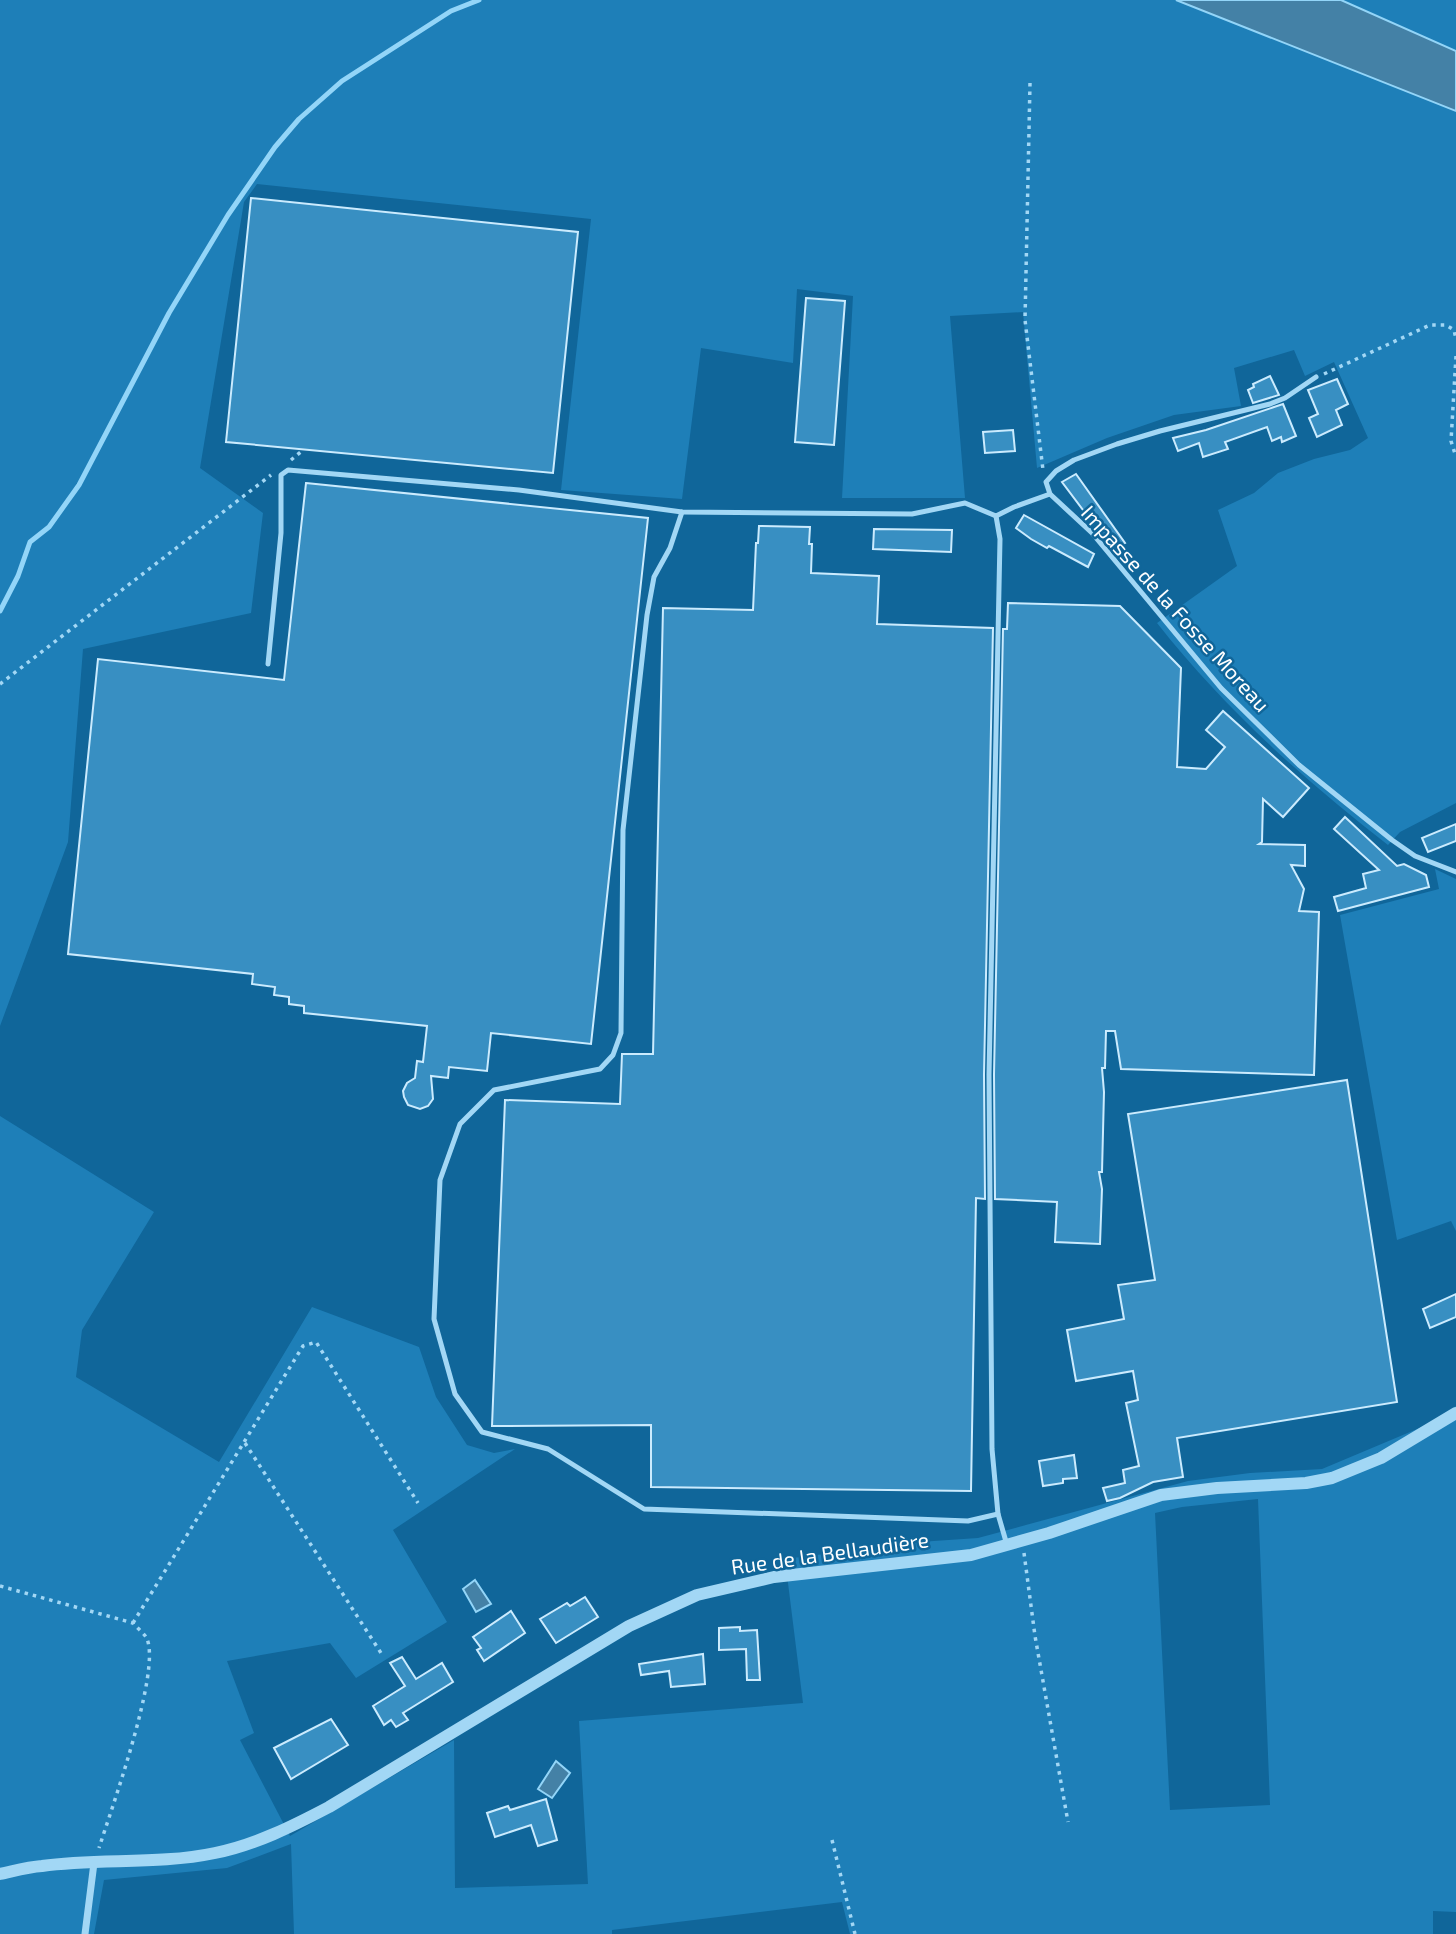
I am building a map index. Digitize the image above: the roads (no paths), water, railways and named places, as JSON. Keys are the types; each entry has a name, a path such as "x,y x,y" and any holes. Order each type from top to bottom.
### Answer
{"street":[{"name":"Rue de la Bellaudière","path":"0,1874 44,1865 173,1859 215,1853 253,1843 329,1807 629,1626 697,1595 774,1577 971,1555 1161,1495 1306,1483 1332,1478 1381,1458 1456,1413"},
{"path":"85,1934 94,1863"}],"lane":[{"name":"Impasse de la Fosse Moreau","path":"1316,377 1285,398 1270,404 1160,431 1074,460 1056,471 1046,482 1050,494 1092,533 1221,688 1299,765 1415,856 1456,872"},
{"path":"268,664 281,533 281,475 288,470 519,490 682,513 912,514 965,503 996,516 1050,494"},
{"path":"682,513 670,548 654,577 647,615 624,830 621,1033 613,1055 600,1069 494,1090 460,1124 440,1180 434,1319 455,1394 482,1432 548,1449 644,1509 968,1521 998,1514"},
{"path":"996,516 1000,539 989,1075 992,1449 998,1514 1007,1545"}],"waterway":[{"path":"0,611 18,576 30,542 49,527 79,485 169,313 228,215 275,147 299,119 342,81 451,11 479,0"}]}
